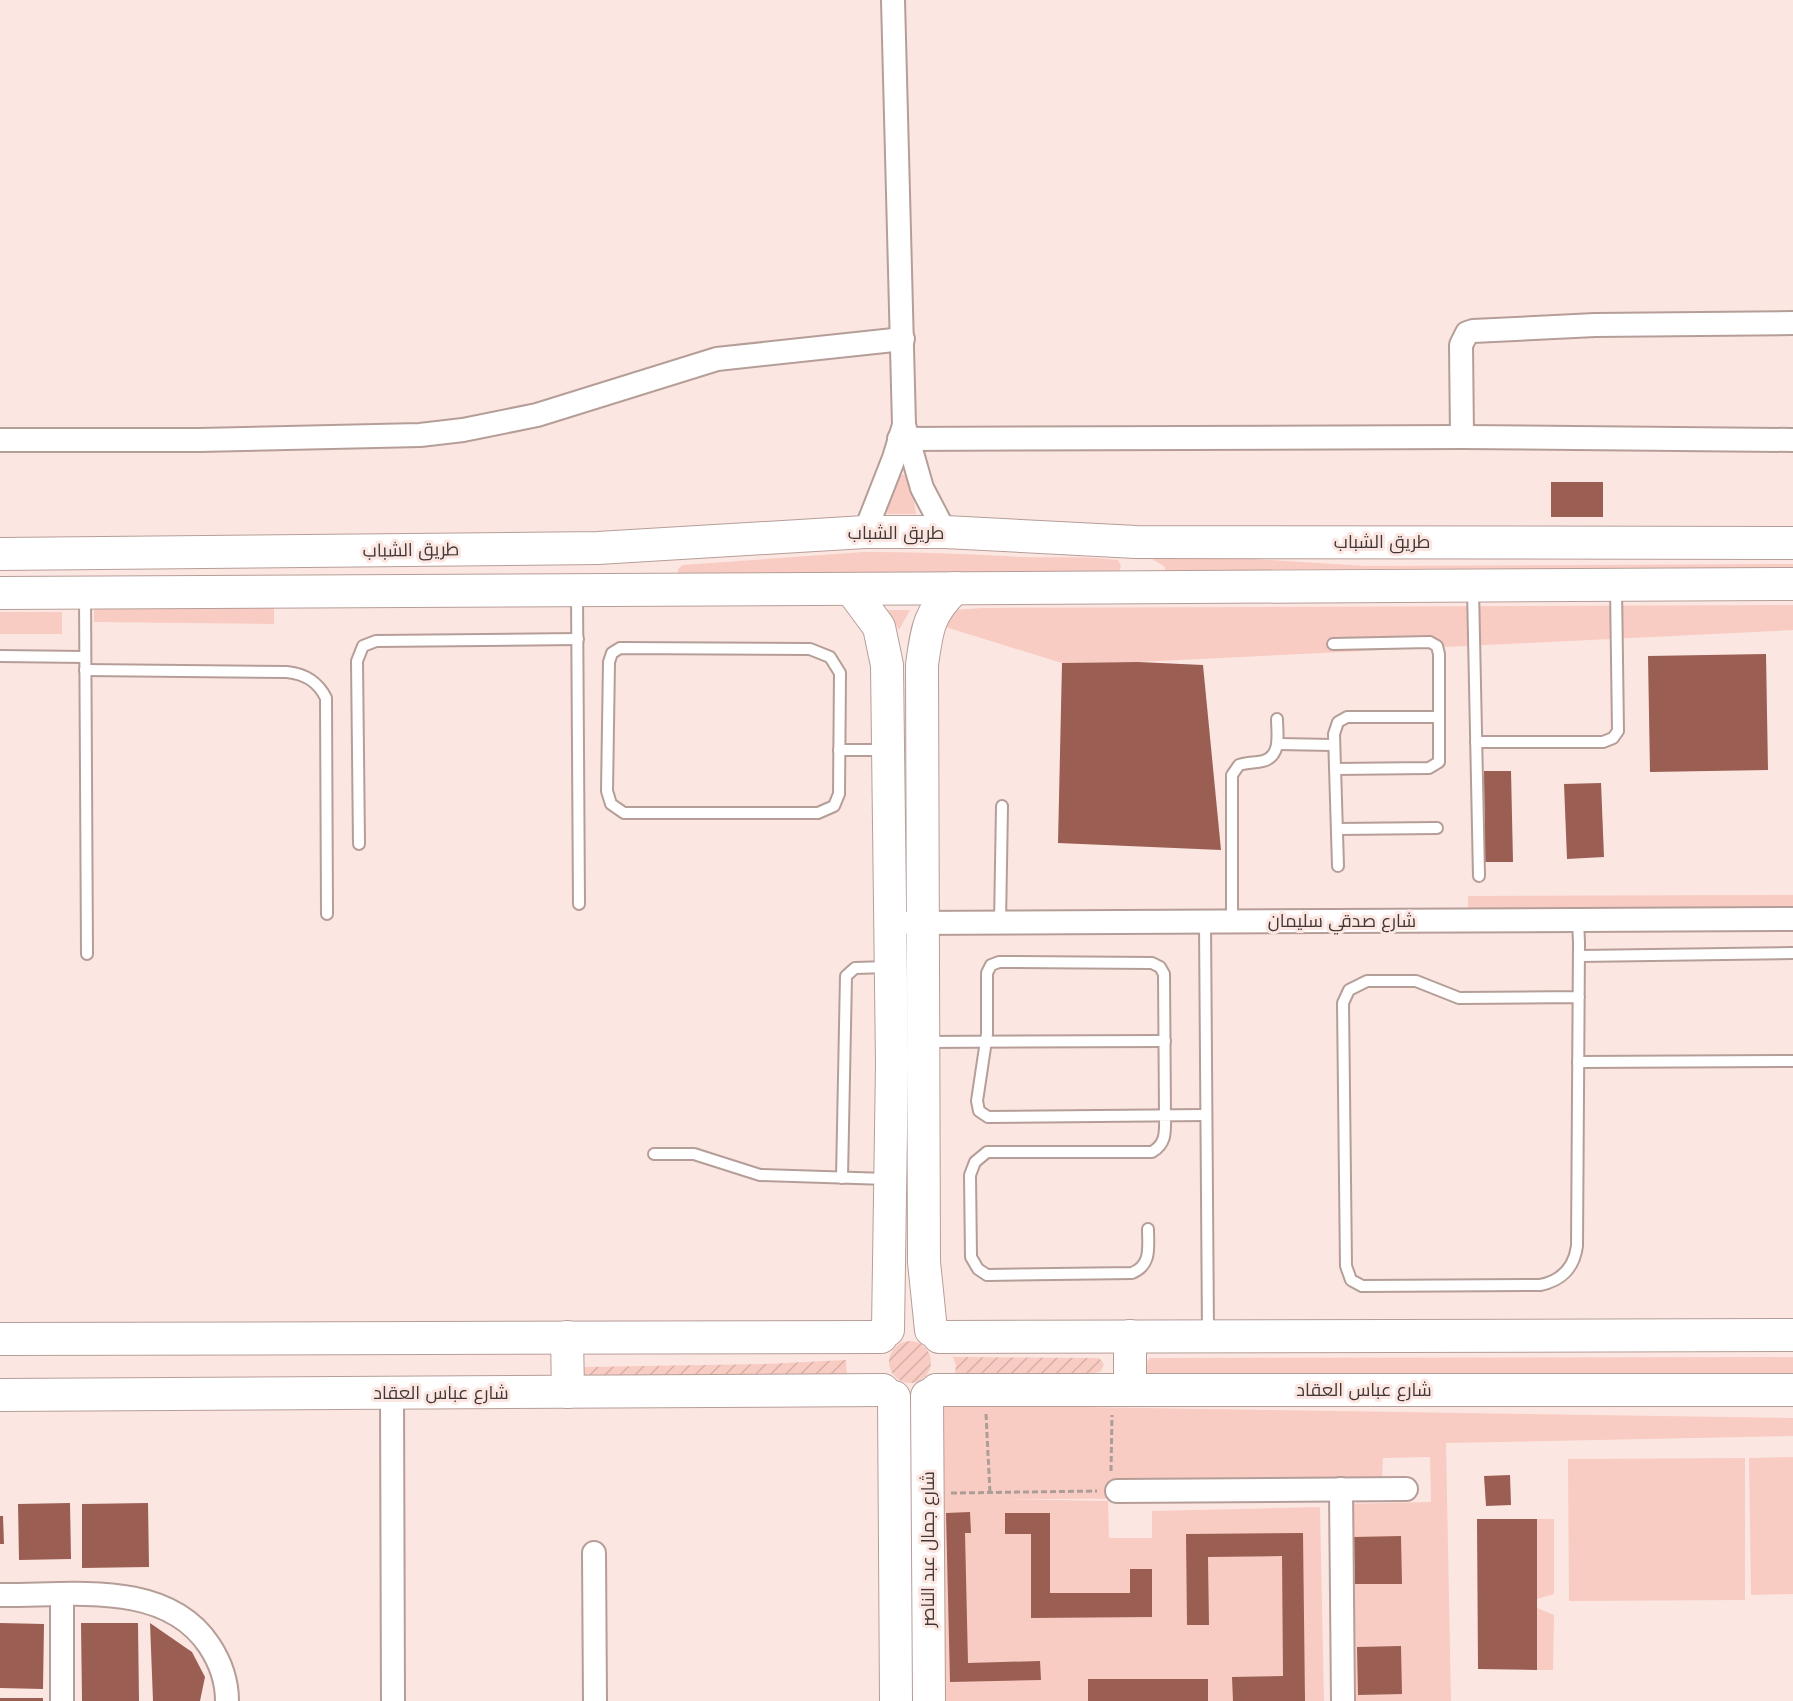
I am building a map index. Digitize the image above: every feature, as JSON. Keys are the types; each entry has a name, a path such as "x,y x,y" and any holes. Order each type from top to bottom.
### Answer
{"main road":[{"name":"طريق الشباب","path":"0,554 598,548 865,532 945,532 1136,542 1793,543"},
{"path":"1136,542 1146,551 1150,563 1147,577 1137,587"},
{"path":"659,544 653,567 664,590"},
{"path":"0,593 1793,584"},
{"path":"851,589 879,627 887,664 892,1064 890,1179 884,1333 873,1349 871,1364 874,1378 888,1393 910,1400 932,1393 947,1370 945,1347 935,1333 924,1262 922,664 927,625 942,600 955,588"},
{"path":"887,664 895,660 907,659 922,664"},
{"path":"892,1064 925,1053"},
{"path":"0,1339 567,1337 884,1333 902,1324 917,1324 935,1333 1130,1336 1793,1335"},
{"path":"1121,1390 1130,1336"},
{"path":"567,1337 568,1392"},
{"name":"شارع عباس العقاد","path":"932,1393 984,1390 1793,1390"},
{"name":"شارع عباس العقاد","path":"0,1395 888,1393"},
{"name":"شارع جمال عبد الناصر","path":"888,1393 896,1701"},
{"name":"شارع جمال عبد الناصر","path":"929,1701 928,1493 932,1393"}],"street":[{"path":"893,0 904,434 922,488 945,532"},
{"path":"1462,437 1461,345 1467,333 1595,325 1793,323"},
{"path":"0,440 420,435 463,430 537,415 717,359 903,339"},
{"path":"904,434 1793,440"},
{"path":"865,532 904,434"},
{"name":"شارع صدقي سليمان","path":"891,923 1793,919"},
{"path":"392,1393 393,1701"},
{"path":"1341,1489 1343,1701"},
{"path":"1114,1491 1406,1489"},
{"path":"594,1553 595,1701"},
{"path":"0,1595 135,1598 157,1604 183,1618 201,1634 215,1654 227,1683 226,1701"},
{"path":"62,1596 62,1701"}],"lane":[{"path":"1476,742 1603,742 1614,738 1618,730 1616,584"},
{"path":"1473,585 1479,876"},
{"path":"578,590 579,904"},
{"path":"85,593 87,954"},
{"path":"359,844 357,661 363,646 376,641 578,639"},
{"path":"1333,644 1434,644 1439,654 1439,762 1432,768 1335,769"},
{"path":"620,648 818,650 830,657 840,673 839,750 839,794 834,806 824,812 619,811 611,804 607,791 610,657 620,648"},
{"path":"0,656 85,657"},
{"path":"85,670 287,672 304,675 317,684 326,698 327,914"},
{"path":"1338,866 1334,745 1338,722 1347,717 1439,717"},
{"path":"1232,922 1232,774 1244,763 1268,759 1278,744 1277,719"},
{"path":"1278,744 1334,745"},
{"path":"839,750 889,750"},
{"path":"1000,923 1002,806"},
{"path":"1337,829 1437,828"},
{"path":"1578,920 1578,956 1578,997 1578,1062 1577,1246 1573,1262 1563,1275 1540,1285 1362,1286 1352,1281 1346,1266 1343,1039 1343,1003 1349,990 1367,981 1416,981 1459,998 1578,997"},
{"path":"1205,922 1208,1336"},
{"path":"1578,956 1793,953"},
{"path":"1148,1229 1147,1260 1141,1268 1132,1273 987,1275 978,1269 971,1257 970,1175 975,1162 987,1152 1152,1152 1163,1143 1165,1116 1164,974 1156,964 999,962 991,965 987,973 986,1042 976,1101 979,1111 988,1117 1165,1116 1206,1116"},
{"path":"842,1178 846,976 855,968 891,967"},
{"path":"925,1053 986,1042 1165,1041"},
{"path":"1578,1062 1793,1061"},
{"path":"654,1154 694,1154 759,1175 890,1179"}],"path":[{"path":"984,1390 990,1493"},
{"path":"928,1493 1114,1491 1121,1390"}],"shaded area":[{"path":"910,474 916,514 887,514 893,476"},
{"path":"863,552 1094,558 1118,560 1121,566 1119,572 678,578 678,569 683,565"},
{"path":"1141,552 1366,566 1793,564 1793,576 1165,574 1165,567"},
{"path":"94,601 274,603 274,624 94,622"},
{"path":"1793,605 1793,630 1138,662 1062,663 939,625 953,610 982,608"},
{"path":"887,610 910,610 899,630"},
{"path":"0,612 62,612 62,634 0,634"},
{"path":"1793,895 1793,914 1468,911 1468,896"},
{"path":"910,1341 918,1342 925,1347 930,1354 930,1370 925,1377 918,1382 910,1383 902,1382 895,1377 890,1370 889,1362 890,1354 895,1347 902,1342"},
{"path":"953,1357 1099,1358 1104,1364 1101,1371 1092,1374 995,1375 954,1383 956,1365"},
{"path":"1793,1357 1793,1376 1148,1376 1144,1365 1150,1358"},
{"path":"846,1360 847,1380 583,1383 581,1369 586,1367 765,1364"},
{"path":"944,1405 1793,1418 1793,1436 1446,1443 1451,1701 1345,1701 1341,1504 1431,1502 1430,1457 1383,1458 1381,1498 999,1499 1108,1501 1109,1538 1152,1538 1152,1511 1320,1507 1324,1701 943,1701 937,1499"},
{"path":"1793,1457 1793,1594 1751,1595 1749,1458"},
{"path":"1745,1458 1745,1600 1569,1601 1568,1459"},
{"path":"1537,1519 1554,1519 1554,1594 1537,1599"},
{"path":"1537,1608 1554,1615 1553,1670 1537,1670"}],"building":[{"path":"1551,482 1603,482 1603,517 1551,517"},
{"path":"1766,654 1768,770 1650,772 1648,656"},
{"path":"1138,662 1203,665 1221,850 1058,843 1062,663"},
{"path":"1484,771 1511,771 1513,862 1485,862"},
{"path":"1601,783 1604,857 1567,859 1564,784"},
{"path":"1510,1475 1511,1505 1486,1506 1484,1476"},
{"path":"70,1503 71,1559 19,1560 18,1504"},
{"path":"148,1503 149,1567 82,1568 82,1504"},
{"path":"970,1512 971,1533 965,1533 968,1663 1040,1661 1041,1680 950,1682 946,1513"},
{"path":"1005,1513 1050,1513 1050,1593 1130,1593 1130,1569 1152,1569 1152,1617 1031,1618 1031,1534 1005,1534"},
{"path":"0,1516 3,1516 4,1544 0,1544"},
{"path":"1477,1519 1537,1519 1537,1670 1478,1669"},
{"path":"1303,1533 1305,1701 1233,1701 1232,1677 1283,1676 1282,1556 1208,1557 1209,1625 1187,1625 1186,1534"},
{"path":"1401,1536 1402,1584 1355,1584 1354,1537"},
{"path":"0,1623 44,1624 43,1689 0,1688"},
{"path":"81,1623 138,1623 139,1701 82,1701"},
{"path":"150,1623 192,1652 205,1677 200,1701 153,1701"},
{"path":"1401,1646 1402,1694 1358,1695 1357,1647"},
{"path":"1088,1679 1208,1679 1208,1701 1088,1701"},
{"path":"0,1698 43,1698 43,1701 0,1701"}]}
